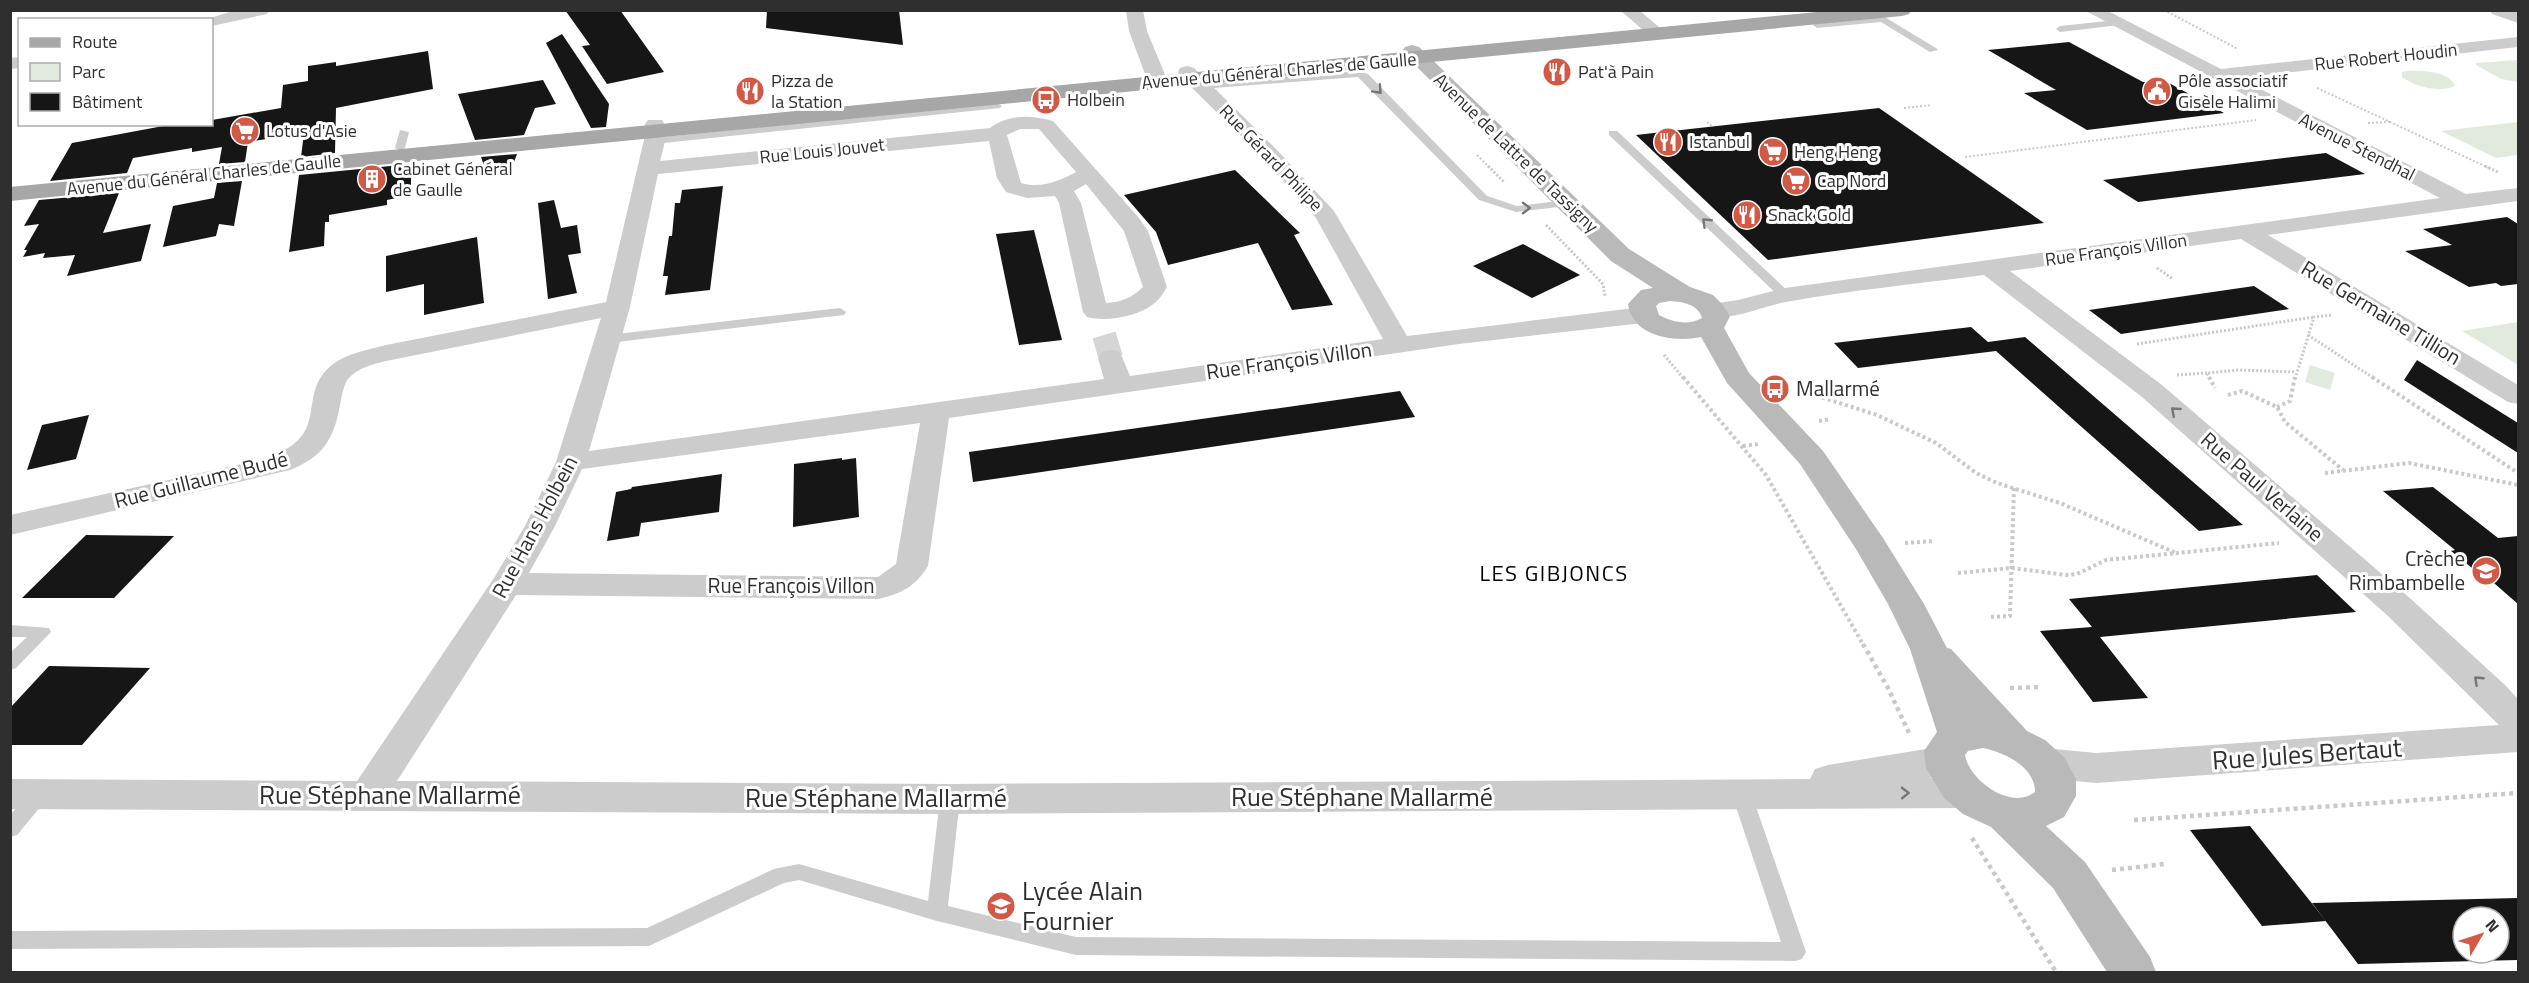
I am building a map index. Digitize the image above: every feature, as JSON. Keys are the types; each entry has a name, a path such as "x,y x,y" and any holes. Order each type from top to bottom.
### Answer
{"main road":[{"name":"Avenue du Général Charles de Gaulle","path":"10,194 655,132 1156,78 1194,79 1839,10"},
{"name":"Avenue du Général Charles de Gaulle","path":"1654,31 1878,16 1902,10"},
{"name":"Avenue de Lattre de Tassigny","path":"1415,55 1620,255 1680,294"},
{"name":"Avenue du Général Charles de Gaulle","path":"10,186 402,140 655,132"},
{"name":"Avenue de Lattre de Tassigny","path":"1620,255 1636,311"},
{"path":"1737,377 1712,318 1701,299 1680,294 1658,294 1636,311 1650,321 1670,329 1737,377 1818,467 1906,604 1929,649 2040,772 2069,875"},
{"path":"1670,329 1692,331 1712,318"},
{"path":"1929,649 1946,769 1976,801 2004,813 2022,815 2038,812 2040,772"},
{"path":"1946,769 1983,733 2040,772"},
{"path":"2004,813 2069,875 2133,972"}],"street":[{"path":"213,21 261,10"},
{"path":"1134,10 1138,31 1156,78"},
{"path":"1628,10 1654,31"},
{"name":"Avenue Stendhal","path":"2092,10 2463,201"},
{"path":"2498,10 2518,18"},
{"name":"Rue Robert Houdin","path":"2217,75 2518,42"},
{"name":"Rue Gérard Philipe","path":"1194,79 1269,153 1326,216 1342,248 1400,345"},
{"path":"998,123 1009,183 1012,188 1028,192 1061,188 1089,174"},
{"name":"Rue Louis Jouvet","path":"648,169 998,123 1046,125 1128,218 1136,231 1155,286 1141,303 1131,307 1104,335"},
{"name":"Rue Hans Holbein","path":"368,795 507,584 540,526 571,462 617,307 655,132"},
{"path":"1061,188 1070,202 1119,386"},
{"name":"Rue François Villon","path":"1712,318 1739,307 1785,295 2518,194"},
{"name":"Rue Germaine Tillion","path":"2244,231 2518,396"},
{"name":"Rue Paul Verlaine","path":"1990,268 2152,391 2441,645 2518,722"},
{"name":"Rue Guillaume Budé","path":"10,525 264,468 290,459 315,444 322,430 328,392 333,380 351,365 407,350 617,307"},
{"name":"Rue François Villon","path":"571,462 1636,311"},
{"name":"Rue François Villon","path":"507,584 879,588 894,584 905,577 912,566 936,412"},
{"name":"Rue Jules Bertaut","path":"2040,772 2518,738"},
{"name":"Rue Stéphane Mallarmé","path":"25,794 950,799 1742,795 1946,769"}],"lane":[{"path":"1818,25 1878,16 1933,50"},
{"path":"2060,29 2117,23"},
{"path":"1194,79 1351,73 1365,76 1474,192 1498,205 1530,209 1567,203"},
{"path":"655,132 998,123"},
{"path":"1613,133 1785,295"},
{"path":"608,339 840,312"},
{"path":"10,632 43,632 10,664"},
{"path":"10,830 25,794"},
{"path":"10,940 649,937 781,875 799,872 937,912 1076,946 1795,952 1742,795"},
{"path":"937,912 950,799"}],"path":[{"path":"2164,10 2276,69 2498,172"},
{"path":"1904,108 1932,105"},
{"path":"1965,157 2278,118 2302,119"},
{"path":"1707,122 1713,127"},
{"path":"1473,152 1603,284 1607,303 1636,311 1632,334 1667,357 1766,475 1888,688 1946,769 2056,972"},
{"path":"2098,350 2314,317 2376,310"},
{"path":"2277,407 2290,401 2296,372 2314,317"},
{"path":"2308,335 2518,473"},
{"path":"2214,388 2206,373 2238,370 2296,372"},
{"path":"2228,395 2242,391 2277,407 2285,422 2343,470"},
{"path":"1805,392 1877,414 1936,443 1976,474 2060,503 2176,553"},
{"path":"2325,473 2409,463 2518,485"},
{"path":"1991,617 2010,616 2014,488"},
{"path":"1958,573 2012,568 2066,575 2077,574 2106,560 2321,539"},
{"path":"1898,544 1934,541"},
{"path":"2134,820 2518,793"}],"green space":[{"path":"2518,60 2518,82 2501,79 2476,65 2476,63"},
{"path":"2402,72 2441,74 2452,81 2455,86 2435,89 2421,86 2402,77"},
{"path":"2518,122 2518,155 2496,158 2441,131"},
{"path":"2518,322 2518,365 2462,331"},
{"path":"2310,365 2335,373 2330,390 2305,382"}],"building":[{"path":"565,10 620,10 664,72 607,84 582,46 590,45"},
{"path":"767,10 899,10 903,45 766,28"},
{"path":"562,34 609,104 606,127 591,128 546,43"},
{"path":"2069,42 2143,82 2169,83 2224,113 2087,130 2024,93 2056,90 1988,50"},
{"path":"428,51 433,89 336,108 335,153 301,157 304,133 248,142 245,162 219,164 222,147 192,152 192,148 133,158 127,173 50,181 72,143 163,126 213,126 213,120 281,108 283,85 308,81 308,66 336,62 336,66"},
{"path":"543,80 556,104 535,108 524,135 475,140 458,94"},
{"path":"1879,108 2044,223 1768,260 1636,135"},
{"path":"2326,153 2365,174 2138,202 2103,180"},
{"path":"517,154 509,175 488,177 481,157"},
{"path":"411,164 411,195 387,200 387,205 329,215 329,222 325,222 324,246 289,252 299,175"},
{"path":"1235,170 1300,233 1294,235 1333,305 1292,310 1258,243 1168,265 1156,232 1124,195"},
{"path":"242,181 234,226 219,224 216,236 163,247 173,206 214,198 217,183"},
{"path":"723,186 710,290 665,295 668,276 663,276 669,236 672,236 675,203 680,203 682,190"},
{"path":"119,193 103,233 151,224 141,261 67,276 75,255 43,258 45,253 23,257 27,250 24,250 39,224 24,226 39,200"},
{"path":"554,200 561,228 577,225 581,253 568,255 577,293 548,299 538,203"},
{"path":"2507,217 2518,224 2518,284 2501,286 2496,283 2469,287 2405,251 2452,245 2423,229"},
{"path":"1034,230 1062,340 1019,345 996,234"},
{"path":"477,237 484,303 424,315 424,284 386,292 386,256"},
{"path":"1523,244 1580,275 1532,298 1473,266"},
{"path":"2254,286 2289,309 2121,334 2089,310"},
{"path":"1971,327 1988,342 2025,337 2243,525 2199,531 1996,351 1858,368 1834,343"},
{"path":"2417,360 2518,423 2518,453 2404,380"},
{"path":"1400,391 1415,417 973,482 969,452"},
{"path":"89,415 76,459 27,470 42,425"},
{"path":"842,458 842,460 856,458 859,517 793,527 794,464"},
{"path":"722,474 719,512 641,523 639,536 607,541 616,492 632,487"},
{"path":"2433,487 2498,538 2518,536 2518,604 2487,577 2483,577 2451,551 2455,550 2383,491"},
{"path":"86,535 174,536 114,598 22,598"},
{"path":"2317,575 2356,612 2100,637 2148,698 2093,702 2040,631 2092,627 2069,599"},
{"path":"49,666 150,668 82,745 10,745 10,708"},
{"path":"2250,826 2326,921 2262,926 2190,830"},
{"path":"2518,898 2518,960 2511,960 2511,905 2451,905 2451,962 2358,964 2312,903"}],"tunnel":[{"path":"1104,335 1111,358"}],"place":[{"name":"Pat'à Pain","path":"1557,72"},
{"name":"Pizza de la Station","path":"750,91"},
{"name":"Pôle associatif Gisèle Halimi","path":"2157,91"},
{"name":"Holbein","path":"1046,100"},
{"name":"Lotus d'Asie","path":"245,131"},
{"name":"Istanbul","path":"1668,142"},
{"name":"Heng Heng","path":"1773,152"},
{"name":"Cabinet Général de Gaulle","path":"372,179"},
{"name":"Cap Nord","path":"1796,181"},
{"name":"Snack Gold","path":"1747,215"},
{"name":"Mallarmé","path":"1775,389"},
{"name":"Crèche Rimbambelle","path":"2486,571"},
{"name":"Lycée Alain Fournier","path":"1001,906"}],"district":[{"name":"LES GIBJONCS","path":"1554,573"}]}
